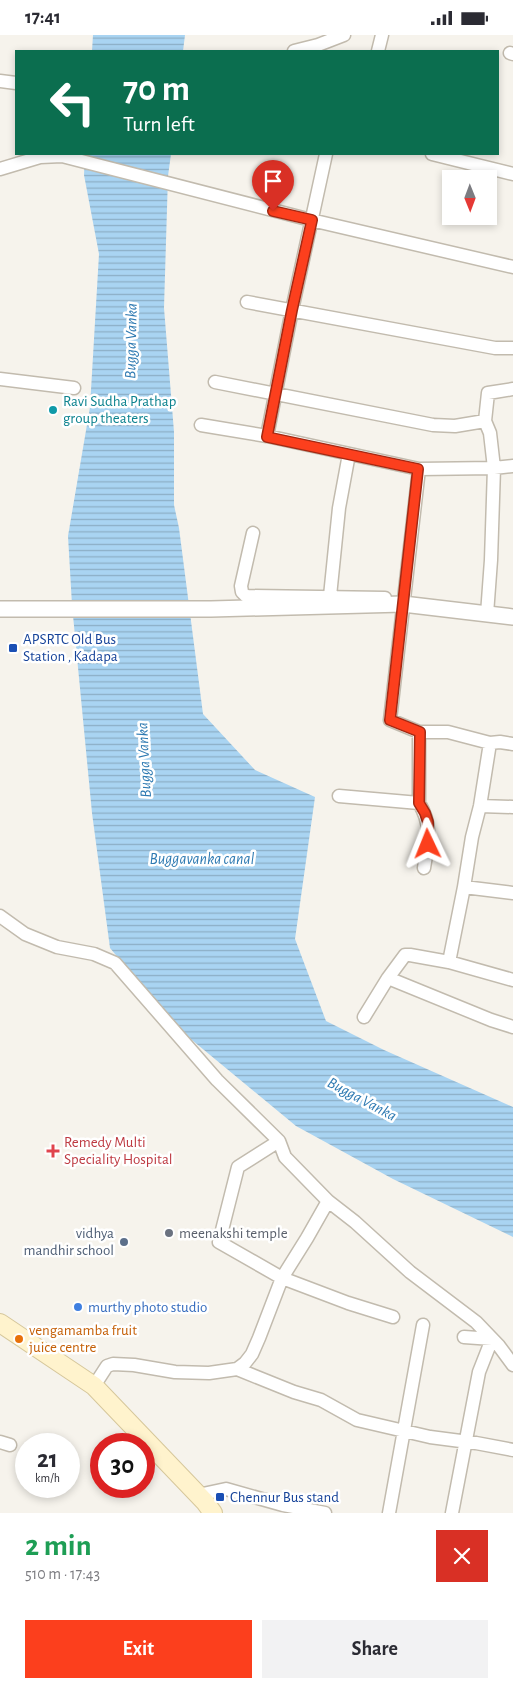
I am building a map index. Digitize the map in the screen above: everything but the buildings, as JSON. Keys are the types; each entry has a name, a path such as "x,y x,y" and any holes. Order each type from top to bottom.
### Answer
{"main road":[{"path":"0,1323 94,1386 213,1513"}],"street":[{"path":"298,50 344,35"},
{"path":"378,50 382,35"},
{"path":"0,81 15,83"},
{"path":"267,437 326,155"},
{"path":"440,155 513,174"},
{"path":"0,169 40,157 62,156 312,220 513,267"},
{"path":"247,302 495,348 513,349"},
{"path":"0,379 74,388"},
{"path":"216,383 433,425 455,426 485,421"},
{"path":"487,614 494,468 490,433 485,421 488,393 513,389"},
{"path":"201,425 418,469 513,466"},
{"path":"330,596 339,508 349,455"},
{"path":"418,469 390,720 420,732 448,732 490,743 513,744"},
{"path":"253,533 241,586 242,592 246,596 330,596 403,601 513,617"},
{"path":"0,609 210,609 403,601"},
{"path":"420,732 419,803 428,822 428,844 424,868"},
{"path":"449,962 472,837 480,805 490,743"},
{"path":"339,796 419,803"},
{"path":"480,805 513,807"},
{"path":"464,887 513,893"},
{"path":"0,916 25,934 57,947 94,954 115,963 217,1080 279,1141 285,1157 328,1201 410,1272 476,1322 513,1365"},
{"path":"364,1017 388,978 403,957 407,955 449,962 513,980"},
{"path":"388,978 491,1020 513,1027"},
{"path":"279,1141 238,1167 219,1242 282,1278 348,1303 393,1317"},
{"path":"94,1386 107,1366 113,1364 190,1373 209,1373 237,1369 245,1363 252,1353 282,1278 308,1238 328,1201"},
{"path":"388,1513 423,1325"},
{"path":"464,1337 513,1348"},
{"path":"452,1513 479,1372 495,1343"},
{"path":"237,1369 294,1393 321,1400 357,1420 430,1437 513,1450"},
{"path":"198,1495 226,1489 283,1505 326,1513"}],"water":[{"path":"93,35 185,35 183,50 92,50"},
{"name":"Buggavanka canal","path":"85,155 171,155 168,176 164,308 174,432 174,505 179,528 203,714 255,770 315,797 295,939 326,1021 384,1050 513,1107 513,1237 393,1179 296,1126 175,1026 110,948 92,813 72,605 68,536 90,407 99,254 84,175"}],"place":[{"name":"Ravi Sudha Prathap group theaters","path":"53,410"},
{"name":"APSRTC Old Bus Station , Kadapa","path":"13,648"},
{"name":"Remedy Multi Speciality Hospital","path":"53,1151"},
{"name":"meenakshi temple","path":"169,1233"},
{"name":"vidhya mandhir school","path":"124,1242"},
{"name":"murthy photo studio","path":"78,1307"},
{"name":"vengamamba fruit juice centre","path":"19,1339"},
{"name":"Chennur Bus stand","path":"220,1497"}],"route":[{"path":"273,211 312,220 267,437 418,469 390,720 420,732 419,803 428,822 428,844"}],"water label":[{"name":"Bugga Vanka","path":"131,341"},
{"name":"Bugga Vanka","path":"144,760"},
{"name":"Bugga Vanka","path":"362,1099"}]}
